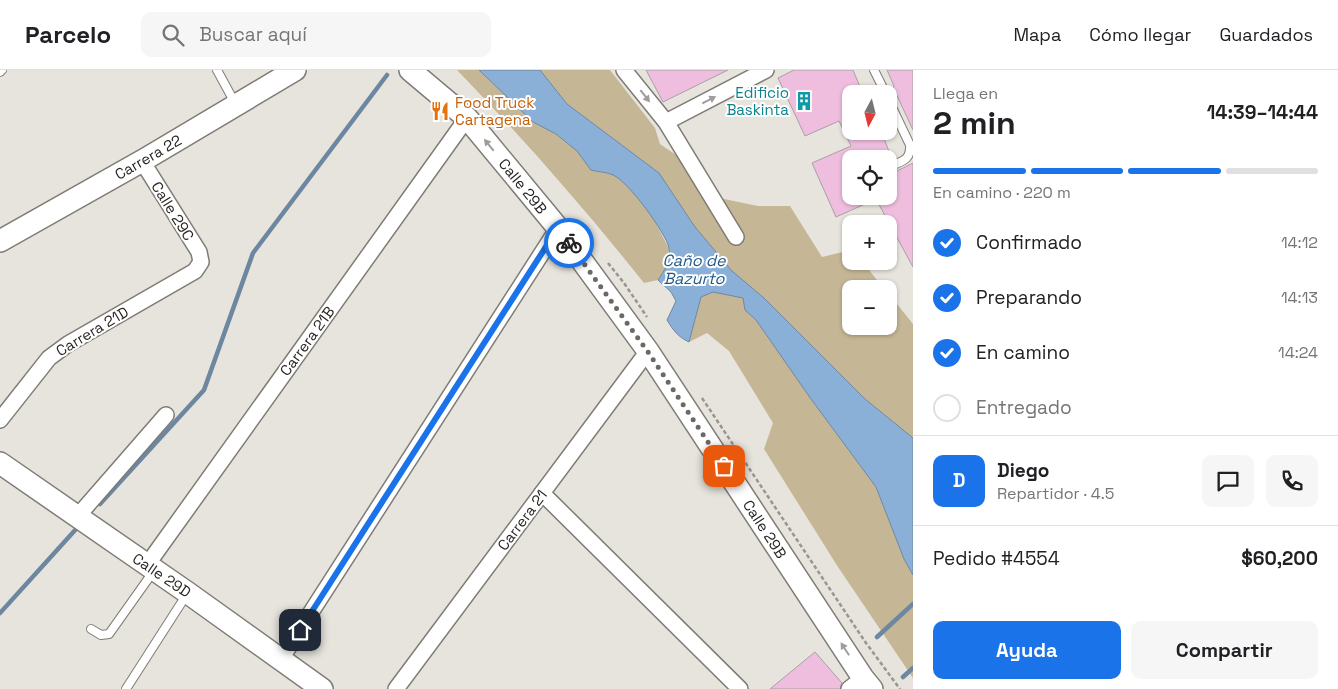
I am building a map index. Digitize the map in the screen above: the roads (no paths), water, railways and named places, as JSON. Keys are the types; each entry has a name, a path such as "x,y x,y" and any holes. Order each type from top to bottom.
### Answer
{"main road":[{"name":"Carrera 22","path":"0,241 142,161 295,70"},
{"name":"Calle 29B","path":"410,70 467,118 558,228 648,352 862,685"},
{"name":"Calle 29D","path":"0,463 151,567 322,689"}],"street":[{"path":"624,70 666,122 736,237"},
{"path":"666,122 766,70"},
{"name":"Carrera 21B","path":"151,567 467,118"},
{"name":"Calle 29C","path":"142,161 199,252 201,262"},
{"path":"281,659 558,228"},
{"name":"Carrera 21D","path":"0,420 49,358 68,344 195,271 201,262"},
{"name":"Carrera 21","path":"396,689 648,352"},
{"path":"77,517 166,415"},
{"path":"542,493 740,689"}],"lane":[{"path":"217,70 236,105"},
{"path":"874,70 882,85"},
{"path":"897,163 908,158 910,153 910,145 898,120"},
{"path":"92,629 101,635 109,634 151,567"},
{"path":"126,689 188,593"}],"water":[{"name":"Caño de Bazurto","path":"479,70 540,70 567,104 659,173 695,227 732,271 764,298 865,399 913,438 913,575 904,559 876,487 756,320 745,310 743,298 713,292 701,297 689,342 679,335 667,320 676,301 671,292 658,280 665,270 669,248 661,231 646,208 620,179 611,174 591,170 577,151 556,134 533,122"}],"waterway":[{"path":"100,504 204,390 253,253 387,75"},
{"path":"0,613 77,528"},
{"path":"877,637 913,604"},
{"path":"903,677 913,668"}],"place":[{"name":"Edificio Baskinta","path":"804,101"},
{"name":"Food Truck Cartagena","path":"440,111"}]}
